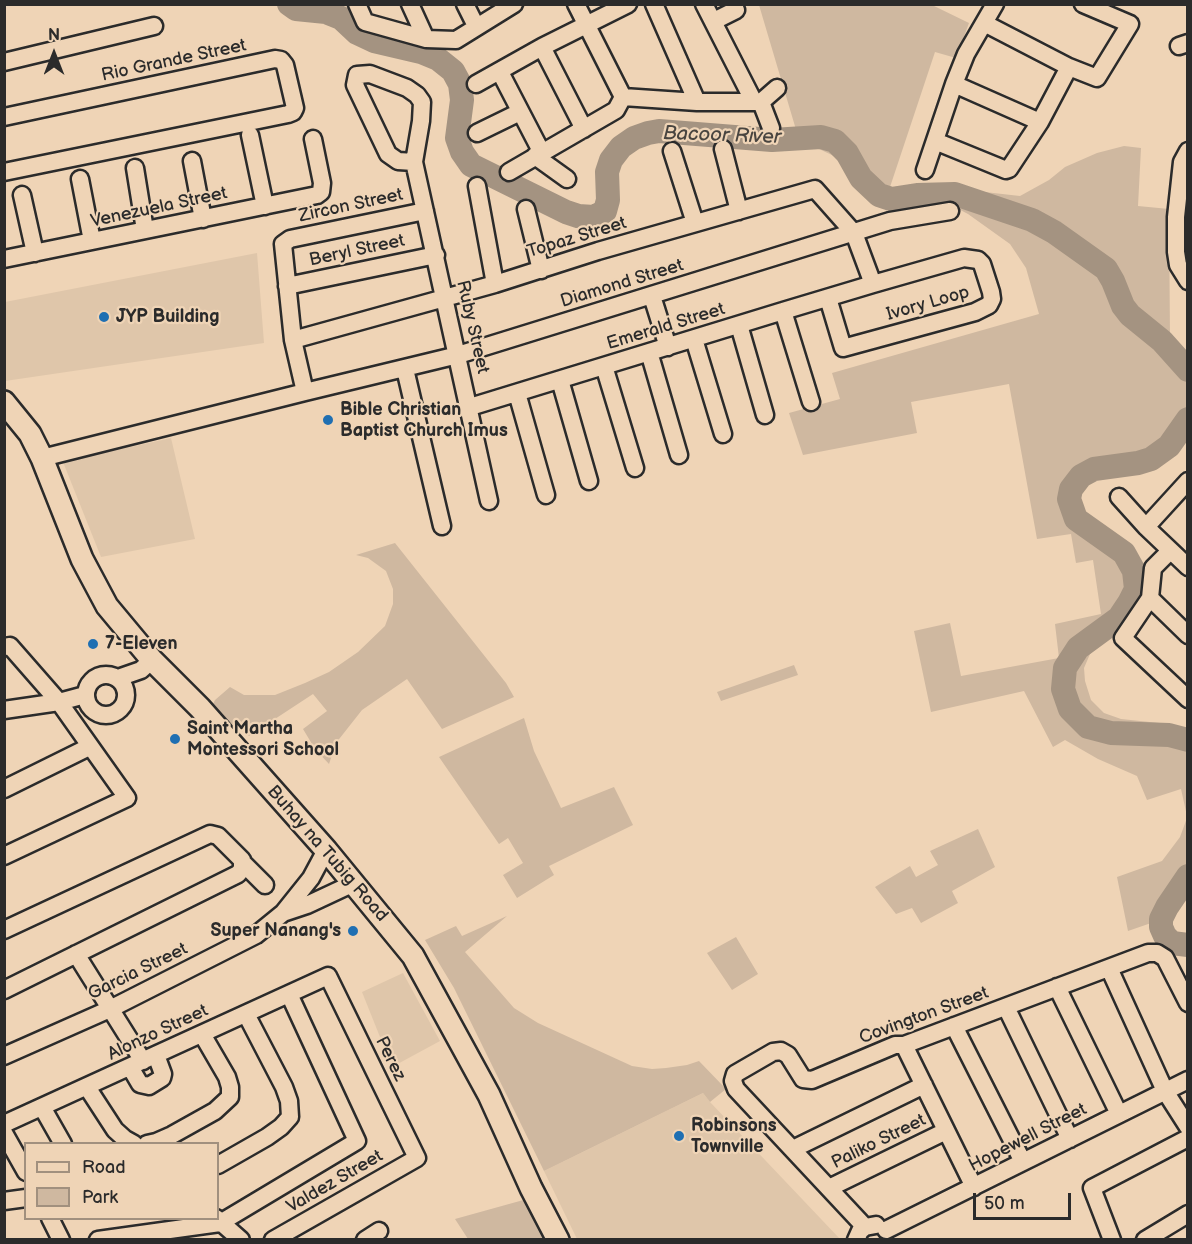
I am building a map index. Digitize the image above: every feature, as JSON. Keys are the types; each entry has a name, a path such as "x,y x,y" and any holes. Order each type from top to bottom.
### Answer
{"main road":[{"name":"Buhay na Tubig Road","path":"4,402 30,434 42,458 82,559 107,606 152,660 200,708 326,850 413,956 489,1095 531,1188 558,1239"}],"street":[{"path":"357,4 365,22 426,39 456,40 514,4"},
{"path":"410,4 426,39"},
{"path":"465,4 476,26"},
{"path":"576,4 623,97"},
{"path":"476,84 542,47 628,4"},
{"path":"654,4 697,102"},
{"path":"704,4 771,128"},
{"path":"925,170 966,54 995,4"},
{"path":"984,23 1069,67 1097,78 1130,24 1083,4"},
{"path":"714,21 736,10"},
{"path":"4,62 154,26"},
{"path":"542,47 584,129"},
{"name":"Rio Grande Street","path":"4,117 275,59 281,60 285,65 295,108 293,112 4,172"},
{"path":"935,141 1006,170 1013,164 1040,122 1069,67"},
{"path":"500,72 538,155 567,179"},
{"path":"370,74 417,94 422,102 422,111 414,162 398,160 388,154 355,85 357,75 370,74"},
{"path":"954,84 1040,122"},
{"path":"623,97 697,102 757,102 777,88"},
{"path":"509,172 616,110 623,97"},
{"path":"477,133 520,112"},
{"path":"250,135 265,206"},
{"name":"Venezuela Street","path":"4,259 312,196 321,192 322,183 313,139"},
{"path":"723,149 740,211"},
{"path":"672,151 695,223"},
{"path":"1188,151 1182,162 1176,217 1178,265 1188,281"},
{"path":"192,161 203,219"},
{"name":"Ruby Street","path":"414,162 489,501"},
{"path":"135,168 145,230"},
{"path":"80,179 92,241"},
{"path":"477,186 495,284"},
{"name":"Topaz Street","path":"293,340 495,284 815,189 854,233"},
{"path":"22,195 35,253"},
{"path":"525,209 541,270"},
{"name":"Zircon Street","path":"286,286 283,248 285,241 425,211"},
{"name":"Diamond Street","path":"42,458 458,355 890,221 950,211"},
{"path":"854,233 873,284"},
{"name":"Beryl Street","path":"286,286 436,255"},
{"name":"Ivory Loop","path":"828,298 843,348 975,312 989,305 992,299 992,292 982,264 971,258 873,284"},
{"name":"Emerald Street","path":"470,407 873,284"},
{"path":"286,286 293,340 305,392"},
{"path":"652,296 668,347"},
{"path":"783,311 811,402"},
{"path":"739,325 765,415"},
{"path":"694,339 723,434"},
{"path":"649,352 678,455"},
{"path":"604,366 635,468"},
{"path":"405,369 442,526"},
{"path":"560,380 589,481"},
{"path":"517,393 546,495"},
{"path":"1146,527 1188,481"},
{"path":"1119,497 1146,527 1182,558 1152,571 1150,598 1123,638 1188,699"},
{"path":"1150,598 1188,635"},
{"path":"4,647 10,646 59,702 127,798 4,856"},
{"path":"118,678 126,690 124,703 115,713 101,715 95,712 86,702 87,686 98,676 105,674 118,678 141,670 152,660"},
{"path":"4,710 59,702 85,695"},
{"path":"4,789 89,747"},
{"path":"4,930 210,834 218,836 265,885"},
{"name":"Garcia Street","path":"4,1056 110,1009 256,935 283,913 311,878 326,850"},
{"path":"4,990 238,874 243,863"},
{"path":"311,878 326,896"},
{"name":"Garcia Street","path":"283,913 354,883"},
{"name":"Covington Street","path":"793,1149 736,1089 733,1081 735,1074 773,1052 781,1051 788,1055 802,1079 807,1081 895,1046 904,1046 1148,953 1157,953 1165,958 1188,1003"},
{"path":"76,954 143,1061"},
{"path":"1109,968 1165,1091 1188,1127"},
{"name":"Alonzo Street","path":"4,1124 328,976"},
{"name":"Perez","path":"328,976 417,1158"},
{"path":"1058,987 1119,1114"},
{"path":"98,1239 218,1221 357,1141 289,994"},
{"path":"1006,1007 1070,1139"},
{"path":"219,1164 267,1137 290,1117 290,1101 246,1014"},
{"path":"954,1026 1023,1162"},
{"path":"150,1142 164,1138 215,1111 230,1097 227,1077 202,1034"},
{"path":"904,1046 974,1187"},
{"name":"Hopewell Street","path":"888,1235 974,1187 1188,1080"},
{"path":"888,1235 876,1225 860,1233 829,1188 793,1149 924,1085"},
{"path":"87,1087 116,1130 125,1140 131,1142"},
{"path":"42,1107 62,1142"},
{"name":"Paliko Street","path":"829,1188 946,1131"},
{"path":"4,1133 24,1168"},
{"path":"1112,1239 1092,1188 1188,1138"},
{"name":"Valdez Street","path":"273,1239 417,1158"},
{"path":"4,1202 24,1198"},
{"path":"1145,1239 1188,1214"},
{"path":"51,1220 61,1239"},
{"path":"218,1221 241,1239"}],"shaded area":[{"name":"JYP Building","path":"257,253 264,343 5,381 5,302"},
{"path":"171,438 195,539 101,557 63,462"},
{"path":"403,973 440,1041 392,1067 362,992"},
{"name":"Robinsons Townville","path":"703,1093 840,1239 577,1239 544,1171"}],"green space":[{"path":"759,5 932,5 969,23 956,58 935,52 888,193 930,188 1020,196 1049,180 1065,167 1097,153 1124,146 1141,148 1138,206 1169,209 1170,340 1187,364 1187,429 1171,451 1156,465 1140,470 1099,474 1084,481 1076,489 1076,500 1081,512 1129,552 1138,564 1143,587 1135,609 1122,627 1090,654 1084,668 1085,681 1091,700 1104,713 1121,719 1169,724 1187,730 1187,816 1181,789 1147,800 1137,776 1098,759 1065,740 1053,747 1024,691 931,712 914,631 950,623 961,676 1059,658 1055,624 1101,614 1093,560 1076,563 1071,534 1037,539 1009,384 911,402 917,433 803,455 789,413 840,399 832,373 1039,314 1026,268 1010,244 968,214 947,203 888,210 866,196 834,156 817,148 799,148 797,133"},
{"path":"395,543 506,683 514,697 442,729 407,679 362,710 336,743 329,764 315,749 303,729 327,711 313,694 249,736 227,720 213,704 230,687 244,695 275,695 329,672 358,652 385,626 393,604 393,589 386,571 368,558 356,555"},
{"path":"794,665 798,675 721,701 717,692"},
{"path":"524,718 534,751 561,808 614,787 633,825 549,866 554,875 517,898 503,875 523,863 508,838 499,844 439,757"},
{"path":"1187,818 1187,886 1167,919 1169,927 1187,937 1187,950 1176,948 1163,940 1154,922 1128,931 1117,877 1162,861 1180,837"},
{"path":"978,829 995,867 952,891 958,903 921,923 912,908 896,914 875,887 910,866 916,877 938,865 930,851"},
{"path":"507,916 465,952 514,1008 538,1023 632,1066 652,1069 666,1068 699,1061 726,1089 710,1102 703,1093 544,1171 454,988 425,940 456,926 462,936"},
{"path":"736,937 758,974 732,990 707,953"},
{"path":"527,1199 549,1239 468,1239 455,1219"}],"waterway":[{"name":"Bacoor River","path":"289,4 296,9 326,12 341,18 357,33 374,41 421,52 438,59 453,71 460,84 462,100 457,138 462,152 471,165 566,212 578,216 594,217 605,211 608,200 607,172 611,160 621,147 634,138 648,133 659,131 772,140 821,137 835,141 847,153 861,178 879,195 891,199 917,195 955,194 1032,220 1054,232 1106,269 1123,306 1130,315 1162,341 1188,370"},
{"name":"Bacoor River","path":"1188,419 1169,446 1151,459 1094,469 1081,476 1071,489 1069,499 1076,519 1124,553 1134,571 1136,589 1119,618 1078,648 1065,668 1063,689 1070,709 1088,727 1111,733 1169,735 1188,740"},
{"name":"Bacoor River","path":"1188,876 1161,919 1161,927 1165,936 1172,943 1188,945"}],"place":[{"name":"JYP Building","path":"104,317"},
{"name":"Bible Christian Baptist Church Imus","path":"328,420"},
{"name":"7-Eleven","path":"93,644"},
{"name":"Saint Martha Montessori School","path":"175,739"},
{"name":"Super Nanang's","path":"353,931"},
{"name":"Robinsons Townville","path":"679,1136"}]}
